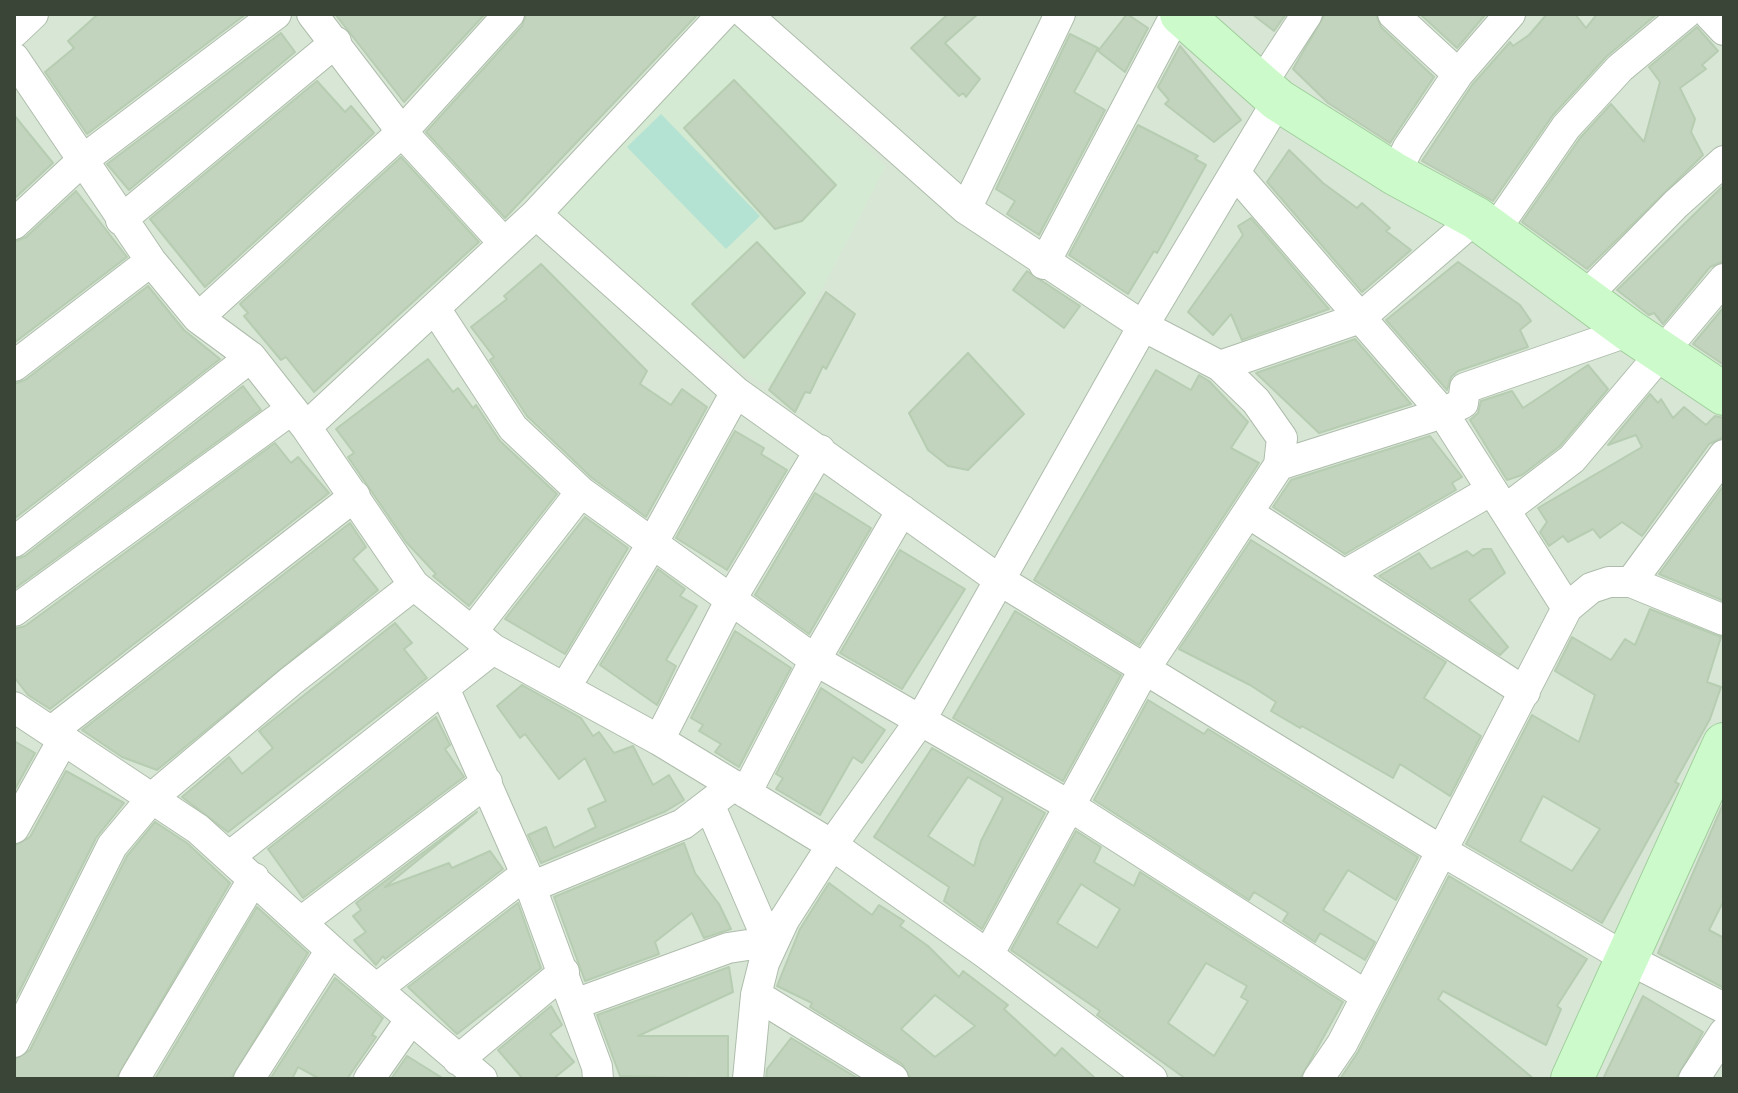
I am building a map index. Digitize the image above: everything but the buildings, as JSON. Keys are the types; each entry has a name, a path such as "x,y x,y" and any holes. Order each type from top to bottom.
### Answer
{"main road":[{"path":"1178,14 1269,93 1395,174 1484,226 1724,394"},
{"path":"1572,1079 1724,744"}],"street":[{"path":"14,224 84,159 276,14"},
{"path":"312,14 402,132 504,243"},
{"path":"198,318 402,132 509,14"},
{"path":"14,611 299,418 436,310 536,214 723,14"},
{"path":"746,14 966,209 1044,264 1143,326 1220,366 1256,401 1282,438 1279,465 1250,514 1144,670 988,955"},
{"path":"966,209 1060,14"},
{"path":"1044,264 1178,14"},
{"path":"748,1079 756,995 771,941 832,845 920,721 1001,581 1143,326 1236,174 1269,93 1307,14"},
{"path":"1393,14 1458,74"},
{"path":"1395,174 1408,148 1458,74 1510,14"},
{"path":"1220,366 1360,318 1484,226 1566,127 1620,68 1685,14"},
{"path":"1709,14 1724,30"},
{"path":"121,220 336,42"},
{"path":"14,58 151,261 198,318 251,357 355,496 414,585 483,640 659,740 832,845 988,955 1152,1079"},
{"path":"1584,298 1676,204 1724,161"},
{"path":"1236,174 1443,413 1567,608"},
{"path":"536,214 736,392 1001,581 1442,851 1628,959 1724,1008"},
{"path":"14,366 151,261"},
{"path":"1279,465 1443,413 1463,403 1465,388 1646,341 1724,279"},
{"path":"436,310 513,428 581,492 815,660 1070,806 1365,995"},
{"path":"1344,575 1498,500 1572,459 1606,422 1646,341"},
{"path":"14,542 251,357"},
{"path":"565,688 652,544 736,392"},
{"path":"659,740 731,599 820,450"},
{"path":"1631,582 1724,455"},
{"path":"229,857 444,688 483,640 581,492"},
{"path":"14,828 58,734 355,496"},
{"path":"376,989 529,880 683,824 709,804 740,789 902,510"},
{"path":"1250,514 1525,692"},
{"path":"1318,1079 1342,1044 1567,608 1591,588 1609,582 1631,582 1724,620"},
{"path":"14,1042 112,846 153,797 291,681 414,585"},
{"path":"444,688 529,880 564,972 598,1079"},
{"path":"14,707 198,829 469,1072 564,972"},
{"path":"301,922 487,782"},
{"path":"709,804 771,941"},
{"path":"134,1079 254,878"},
{"path":"575,1004 728,948 771,941"},
{"path":"249,1079 331,950"},
{"path":"756,995 893,1079"},
{"path":"369,1079 411,1019"},
{"path":"1694,1079 1724,1033"}],"shaded area":[{"path":"14,14 1724,14 1724,1079 14,1079"},
{"path":"736,23 886,166 794,343 802,352 788,378 762,384 687,327 558,211"},
{"path":"661,114 760,216 726,249 627,147"}]}
